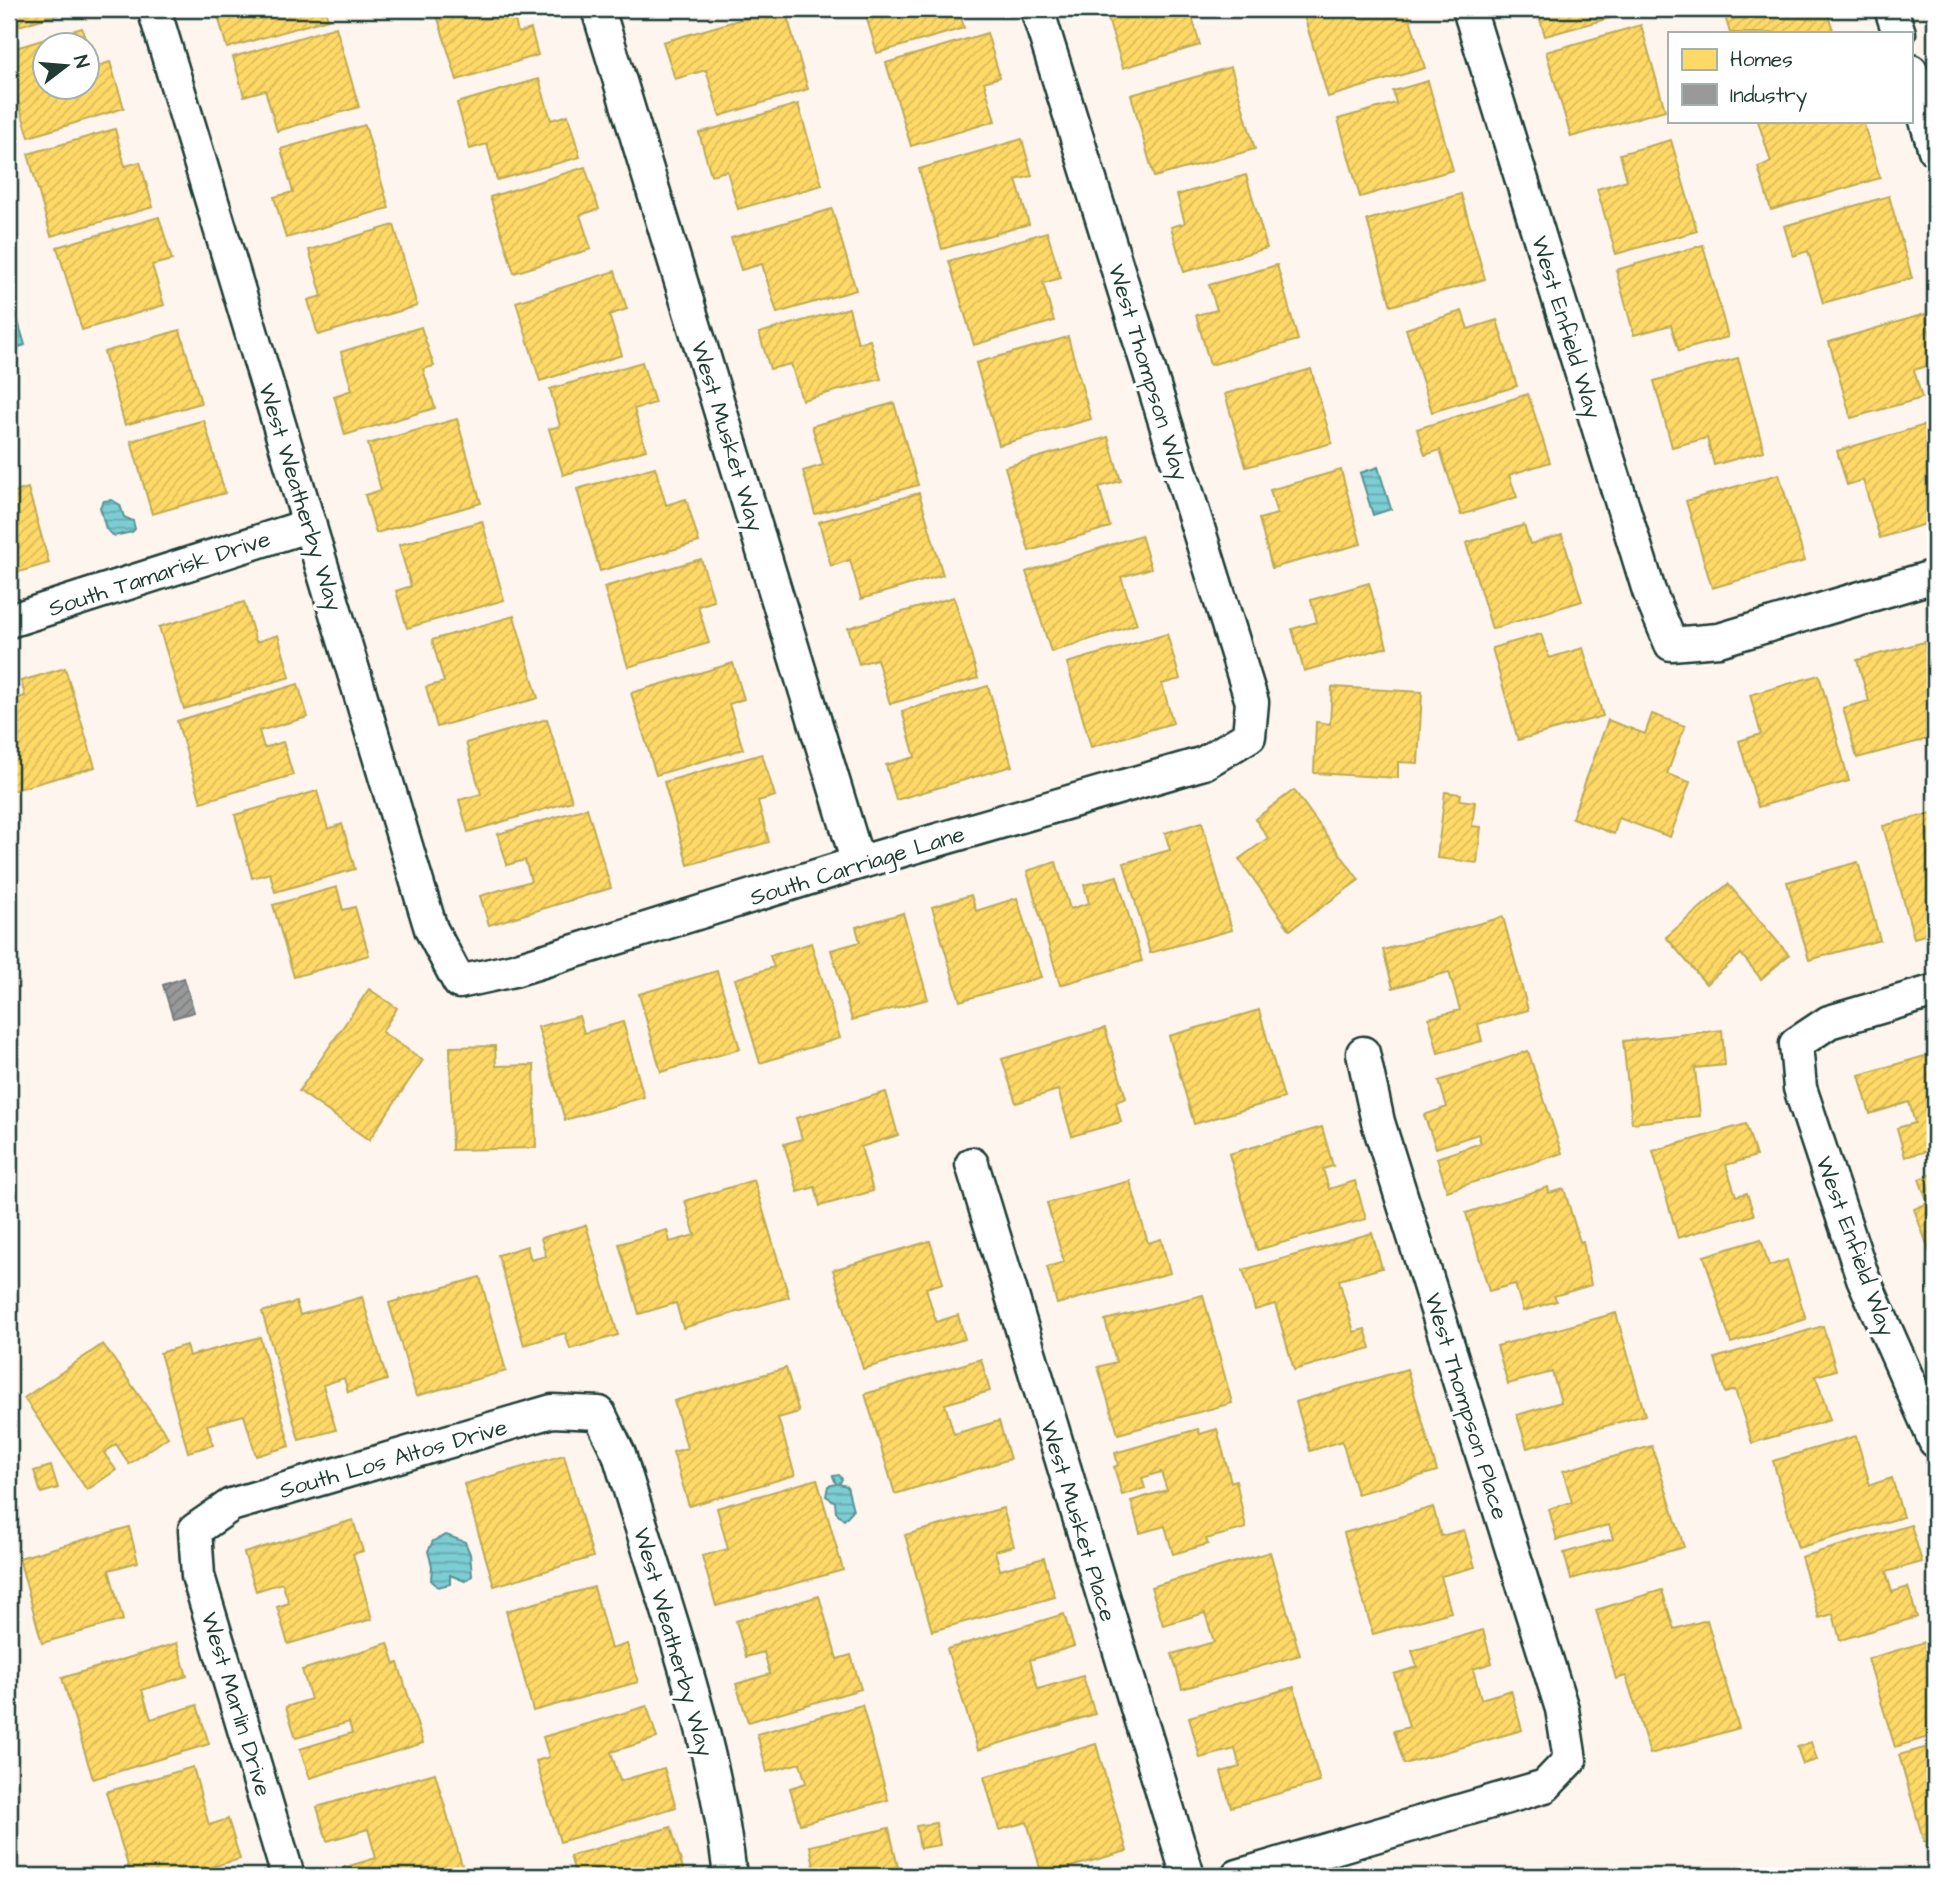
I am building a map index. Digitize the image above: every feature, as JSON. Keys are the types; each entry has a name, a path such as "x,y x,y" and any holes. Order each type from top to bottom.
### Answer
{"street":[{"name":"West Weatherby Way","path":"154,9 431,929 459,982"},
{"name":"West Musket Way","path":"598,9 858,863"},
{"name":"West Thompson Way","path":"1037,9 1252,702 1250,736"},
{"name":"West Enfield Way","path":"1469,9 1649,591 1671,644 1719,640 1935,576"},
{"path":"1891,9 1899,32"},
{"path":"1912,74 1935,150"},
{"name":"South Tamarisk Drive","path":"9,621 310,525"},
{"name":"South Carriage Lane","path":"459,982 514,970 858,863 1204,763 1250,736"},
{"name":"West Enfield Way","path":"1935,991 1829,1022 1796,1044 1800,1088 1863,1278 1935,1441"},
{"name":"West Thompson Place","path":"1238,1876 1545,1787 1570,1760 1562,1709 1378,1122 1363,1053"},
{"name":"West Musket Place","path":"972,1164 1188,1876"},
{"name":"South Los Altos Drive","path":"195,1530 231,1505 552,1411 599,1413"},
{"name":"West Weatherby Way","path":"599,1413 619,1454 701,1726 724,1825 730,1876"},
{"name":"West Marlin Drive","path":"195,1530 198,1576 288,1876"}],"water":[{"path":"13,304 25,345 13,349 9,347 9,305"},
{"path":"1378,467 1391,509 1373,515 1360,473"},
{"path":"112,500 120,505 124,517 133,521 135,529 132,532 114,536 106,529 100,507 104,501"},
{"path":"839,1475 842,1479 839,1484 847,1486 853,1510 844,1520 836,1512 835,1502 826,1496 828,1486 836,1484 833,1476"},
{"path":"446,1535 465,1542 470,1554 472,1576 465,1581 450,1575 450,1584 438,1587 431,1580 432,1566 428,1551 433,1541"}],"building: Homes":[{"path":"9,9 72,9 72,10 9,29"},
{"path":"216,9 325,9 328,19 227,48"},
{"path":"435,9 535,9 514,16 518,33 531,29 538,55 457,80"},
{"path":"776,9 785,9 808,89 720,116 706,70 675,79 663,42"},
{"path":"864,9 959,9 964,28 877,53"},
{"path":"1105,9 1190,9 1200,45 1123,68"},
{"path":"1302,9 1407,9 1425,68 1328,97"},
{"path":"1537,9 1642,9 1545,36"},
{"path":"1723,9 1826,9 1834,32 1730,32"},
{"path":"1641,25 1665,110 1571,137 1546,52"},
{"path":"336,27 359,107 277,131 265,90 244,96 233,57"},
{"path":"987,33 1000,77 984,82 995,121 911,146 886,63"},
{"path":"32,43 32,102 102,102 102,64 110,62 124,108 29,137 9,72 9,50"},
{"path":"1231,67 1255,149 1154,177 1131,95"},
{"path":"539,79 551,120 568,115 580,157 497,180 487,144 470,149 457,103"},
{"path":"1428,81 1453,170 1360,197 1338,119 1396,103 1393,91"},
{"path":"798,104 822,185 738,209 727,171 711,175 699,133"},
{"path":"1758,122 1863,122 1880,178 1771,210 1758,167 1771,162"},
{"path":"365,125 389,208 286,238 274,197 293,192 281,149"},
{"path":"115,129 125,166 140,162 153,207 51,236 28,154"},
{"path":"1022,139 1032,176 1016,180 1029,224 942,249 919,169"},
{"path":"1671,140 1697,231 1616,254 1597,189 1627,180 1620,154"},
{"path":"585,167 599,209 580,215 591,249 514,273 490,197"},
{"path":"1246,175 1267,248 1184,272 1171,227 1185,223 1177,195"},
{"path":"1461,194 1485,279 1391,306 1367,220"},
{"path":"1889,196 1912,278 1823,303 1808,251 1793,256 1784,226"},
{"path":"832,209 856,290 777,313 762,264 741,270 731,238"},
{"path":"159,217 172,260 152,265 164,305 82,330 57,247"},
{"path":"394,225 417,306 318,335 308,300 322,296 309,250"},
{"path":"1047,232 1061,278 1043,283 1054,321 974,345 949,261"},
{"path":"1703,245 1728,337 1679,351 1671,325 1634,335 1616,270"},
{"path":"1277,265 1298,340 1210,365 1196,315 1217,310 1209,285"},
{"path":"615,271 627,309 609,315 622,355 540,381 516,302"},
{"path":"849,308 858,343 870,340 881,379 802,400 791,364 770,369 759,333"},
{"path":"1462,311 1468,329 1497,320 1517,386 1432,412 1406,329"},
{"path":"1925,314 1935,352 1935,363 1914,370 1922,398 1851,418 1829,342"},
{"path":"421,327 434,366 423,369 435,408 345,435 334,396 352,390 341,352"},
{"path":"180,330 201,403 125,425 104,352"},
{"path":"1068,337 1091,419 999,445 976,363"},
{"path":"1738,358 1764,451 1714,465 1707,438 1672,447 1654,381"},
{"path":"642,362 655,403 634,409 646,450 563,475 549,429 560,426 550,389"},
{"path":"1311,369 1332,443 1246,467 1225,394"},
{"path":"1528,394 1550,462 1509,475 1517,497 1461,515 1440,450 1425,455 1417,429"},
{"path":"894,403 918,485 815,514 803,471 823,465 812,426"},
{"path":"457,419 481,503 376,533 365,495 381,490 368,444"},
{"path":"204,420 225,493 152,514 131,441"},
{"path":"1935,422 1935,496 1931,497 1935,521 1880,538 1863,480 1847,485 1837,451"},
{"path":"1108,437 1121,481 1099,487 1110,527 1029,551 1005,467"},
{"path":"655,467 666,505 686,499 699,542 600,571 577,489"},
{"path":"1341,470 1361,544 1272,568 1259,519 1277,514 1270,490"},
{"path":"1779,474 1805,561 1712,588 1686,501"},
{"path":"28,488 49,563 9,575 9,494"},
{"path":"919,493 943,575 861,599 850,560 831,566 819,522"},
{"path":"482,521 504,600 407,628 396,591 411,586 399,545"},
{"path":"1524,525 1530,544 1562,535 1582,601 1492,629 1466,543"},
{"path":"1141,535 1151,568 1121,577 1137,624 1051,652 1026,572"},
{"path":"701,559 714,601 698,606 709,643 628,667 604,587"},
{"path":"1369,583 1387,647 1304,671 1292,629 1317,622 1311,600"},
{"path":"954,597 978,678 890,704 877,659 859,664 848,628"},
{"path":"244,602 256,642 278,635 290,677 184,709 159,627"},
{"path":"514,616 538,698 437,727 426,687 444,682 432,640"},
{"path":"1167,634 1180,679 1162,684 1173,723 1091,747 1067,663"},
{"path":"1541,634 1549,658 1583,648 1603,716 1518,740 1492,648"},
{"path":"1924,642 1935,681 1935,737 1857,758 1843,708 1869,701 1857,660"},
{"path":"733,663 744,699 729,704 743,749 656,775 631,693"},
{"path":"65,668 95,767 11,791 9,701 25,696 21,681"},
{"path":"1819,675 1849,781 1758,807 1739,741 1761,734 1750,695"},
{"path":"298,684 308,717 259,731 264,748 283,742 293,775 201,802 177,721"},
{"path":"988,686 1012,766 896,800 886,765 915,757 902,711"},
{"path":"1332,687 1422,692 1418,763 1398,762 1398,778 1314,773 1316,722 1330,724"},
{"path":"1652,714 1685,726 1667,774 1690,782 1670,837 1619,818 1614,834 1572,818 1608,720 1645,734"},
{"path":"547,719 572,801 468,832 459,800 481,794 466,743"},
{"path":"762,754 775,796 758,801 769,842 688,865 664,782"},
{"path":"1294,790 1359,880 1290,930 1239,859 1268,838 1255,819"},
{"path":"317,791 328,829 342,824 355,869 275,892 270,873 252,878 235,815"},
{"path":"1445,792 1461,794 1460,800 1475,802 1472,826 1481,827 1477,863 1437,858"},
{"path":"587,808 611,888 489,925 480,896 531,881 525,860 507,865 498,834"},
{"path":"1935,812 1935,932 1914,938 1883,826"},
{"path":"1202,822 1232,930 1150,953 1124,863 1170,850 1165,833"},
{"path":"1056,862 1070,909 1089,903 1084,885 1117,876 1142,961 1060,985 1027,871"},
{"path":"1858,862 1880,940 1809,960 1787,882"},
{"path":"1728,884 1789,955 1761,979 1741,954 1706,984 1666,937"},
{"path":"337,887 343,910 355,907 369,955 294,977 273,905"},
{"path":"971,895 976,911 1017,898 1041,977 960,1001 932,907"},
{"path":"903,913 928,999 852,1020 831,950 860,942 856,927"},
{"path":"1503,917 1528,1010 1478,1024 1482,1041 1438,1053 1429,1018 1460,1010 1449,972 1393,988 1383,950"},
{"path":"811,943 840,1038 760,1063 735,979 774,967 770,956"},
{"path":"717,971 740,1049 661,1072 639,994"},
{"path":"369,989 397,1008 382,1032 423,1060 369,1140 299,1091"},
{"path":"1259,1010 1284,1098 1194,1124 1169,1036"},
{"path":"579,1016 584,1033 623,1022 644,1097 565,1120 538,1027"},
{"path":"1105,1028 1126,1098 1116,1102 1121,1122 1072,1136 1058,1090 1016,1103 1002,1059"},
{"path":"1722,1030 1725,1065 1695,1068 1700,1116 1632,1123 1623,1041"},
{"path":"495,1046 496,1066 534,1065 536,1148 452,1150 450,1047"},
{"path":"1528,1051 1562,1153 1447,1191 1437,1158 1481,1143 1478,1134 1436,1148 1424,1115 1447,1107 1439,1081"},
{"path":"1935,1053 1935,1149 1905,1157 1897,1128 1915,1123 1909,1102 1870,1114 1859,1075"},
{"path":"886,1092 898,1135 861,1147 873,1191 820,1206 815,1187 798,1192 784,1144 802,1139 796,1118"},
{"path":"1746,1124 1756,1156 1726,1165 1736,1196 1747,1193 1754,1215 1678,1238 1653,1151"},
{"path":"1322,1127 1333,1166 1323,1169 1329,1189 1355,1181 1366,1219 1257,1250 1229,1154"},
{"path":"1935,1173 1935,1266 1914,1209 1928,1203 1919,1179"},
{"path":"754,1180 789,1297 683,1328 676,1303 639,1314 619,1244 667,1230 670,1242 695,1235 685,1201"},
{"path":"1130,1181 1148,1243 1161,1239 1170,1273 1057,1304 1047,1267 1064,1262 1047,1203"},
{"path":"1548,1187 1549,1193 1564,1189 1580,1242 1583,1241 1591,1285 1554,1296 1557,1301 1523,1311 1515,1284 1489,1291 1466,1213"},
{"path":"586,1225 618,1335 570,1349 565,1333 524,1345 498,1255 527,1246 531,1260 546,1256 541,1238"},
{"path":"1372,1233 1382,1268 1339,1280 1354,1332 1365,1329 1371,1348 1294,1370 1275,1304 1255,1310 1243,1270"},
{"path":"1761,1239 1769,1266 1787,1260 1806,1319 1731,1343 1704,1256"},
{"path":"930,1241 943,1283 926,1288 936,1322 958,1315 965,1339 863,1369 833,1270"},
{"path":"480,1277 506,1371 416,1396 389,1303"},
{"path":"1203,1295 1232,1403 1118,1434 1098,1367 1116,1362 1105,1320"},
{"path":"362,1297 387,1380 348,1392 344,1378 323,1385 336,1430 299,1440 262,1312 296,1302 300,1315"},
{"path":"1616,1313 1645,1415 1527,1448 1517,1415 1561,1402 1552,1372 1508,1384 1497,1346"},
{"path":"1823,1326 1836,1370 1816,1376 1830,1420 1752,1443 1735,1390 1725,1393 1715,1358"},
{"path":"260,1337 290,1446 256,1456 244,1415 207,1425 213,1445 188,1452 160,1353 186,1345 189,1356"},
{"path":"103,1344 168,1437 129,1464 116,1444 104,1453 116,1470 87,1490 24,1398"},
{"path":"981,1359 990,1391 945,1404 954,1434 999,1421 1010,1459 895,1494 865,1394"},
{"path":"786,1368 799,1412 778,1418 795,1475 689,1506 673,1452 687,1448 674,1401"},
{"path":"1407,1369 1437,1471 1357,1494 1342,1441 1310,1451 1296,1402"},
{"path":"1198,1429 1200,1434 1217,1429 1231,1482 1236,1480 1246,1528 1206,1539 1208,1544 1173,1554 1165,1526 1140,1533 1131,1501 1167,1490 1161,1472 1142,1478 1145,1488 1122,1495 1114,1467 1118,1465 1115,1453"},
{"path":"1856,1436 1870,1485 1892,1478 1903,1517 1798,1548 1773,1461"},
{"path":"1652,1446 1684,1547 1571,1579 1564,1553 1613,1539 1609,1525 1557,1540 1549,1509 1572,1502 1563,1471"},
{"path":"564,1455 593,1557 494,1586 464,1484"},
{"path":"51,1466 58,1488 41,1493 34,1471"},
{"path":"817,1479 843,1570 716,1606 702,1556 728,1549 717,1508"},
{"path":"1433,1507 1441,1536 1464,1530 1475,1567 1441,1576 1451,1612 1373,1634 1344,1533"},
{"path":"1003,1508 1014,1546 995,1551 1000,1570 1044,1558 1055,1597 932,1631 905,1535"},
{"path":"353,1520 363,1551 353,1554 372,1619 288,1644 277,1607 289,1603 282,1583 256,1591 244,1553"},
{"path":"1911,1525 1922,1562 1886,1572 1892,1592 1908,1587 1917,1617 1840,1640 1833,1614 1819,1618 1801,1557"},
{"path":"129,1527 138,1562 109,1570 123,1620 42,1643 19,1558"},
{"path":"1270,1552 1300,1655 1182,1689 1172,1654 1214,1642 1205,1613 1163,1625 1151,1587"},
{"path":"594,1587 611,1649 627,1644 638,1682 533,1711 506,1611"},
{"path":"1662,1590 1674,1629 1707,1620 1739,1728 1650,1754 1626,1676 1616,1679 1596,1610"},
{"path":"819,1596 837,1659 851,1655 861,1689 748,1722 736,1684 770,1674 764,1652 746,1657 736,1621"},
{"path":"1064,1614 1074,1646 1030,1660 1038,1689 1083,1676 1095,1714 978,1750 947,1649"},
{"path":"1483,1630 1492,1663 1473,1669 1481,1699 1511,1690 1522,1730 1404,1764 1394,1731 1409,1727 1394,1674 1417,1667 1412,1651"},
{"path":"1935,1639 1935,1735 1895,1747 1868,1659"},
{"path":"177,1643 187,1676 142,1690 151,1719 197,1705 209,1744 93,1779 62,1678"},
{"path":"388,1643 395,1664 398,1663 423,1743 310,1778 300,1749 352,1733 349,1722 296,1738 286,1707 311,1699 302,1670"},
{"path":"1294,1687 1320,1782 1231,1807 1221,1772 1240,1767 1235,1749 1200,1758 1189,1717"},
{"path":"862,1705 888,1800 800,1824 790,1788 806,1783 800,1763 767,1772 757,1734"},
{"path":"647,1706 657,1738 611,1752 620,1781 664,1768 676,1807 560,1842 536,1761 549,1757 543,1737"},
{"path":"1811,1742 1817,1760 1803,1764 1797,1747"},
{"path":"1096,1744 1127,1851 1042,1875 1027,1822 999,1830 984,1777"},
{"path":"1935,1745 1935,1839 1924,1842 1899,1755"},
{"path":"193,1767 209,1825 228,1819 240,1859 178,1876 131,1876 106,1792"},
{"path":"435,1773 464,1872 451,1876 338,1876 336,1870 376,1858 368,1829 327,1841 317,1807"},
{"path":"936,1823 940,1845 920,1848 916,1826"},
{"path":"671,1827 685,1876 576,1876 570,1856"},
{"path":"889,1828 900,1876 816,1876 810,1846"}],"building: Industry":[{"path":"184,978 194,1012 173,1018 163,985"}]}
